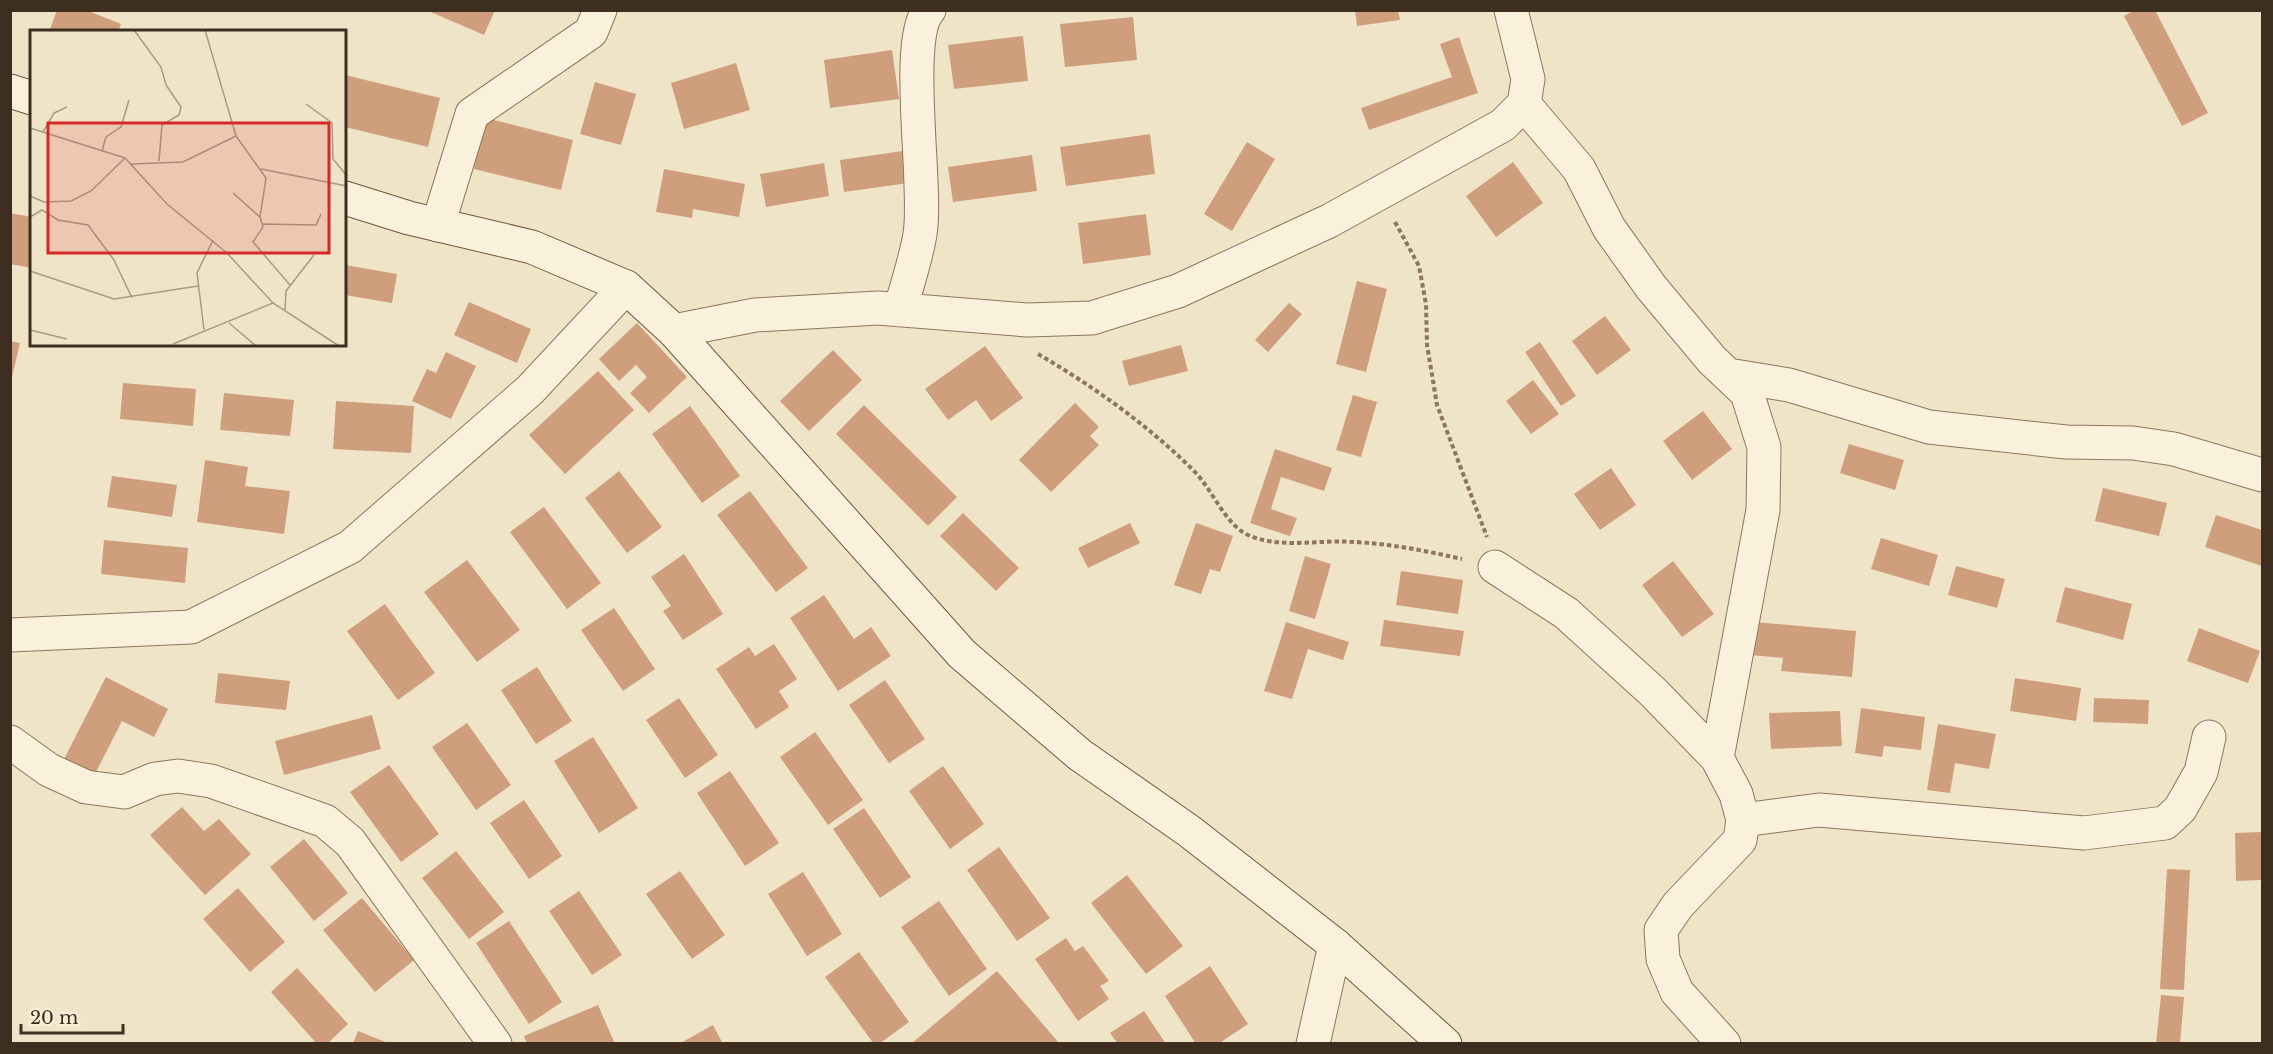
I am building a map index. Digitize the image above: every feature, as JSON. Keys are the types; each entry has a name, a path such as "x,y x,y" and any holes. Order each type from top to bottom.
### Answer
{"street":[{"path":"438,225 472,114 591,32 600,10"},
{"path":"900,310 920,233 917,55 924,16 929,10"},
{"path":"674,331 755,315 878,308 1026,320 1092,318 1178,291 1329,221 1503,125 1524,104 1528,79 1510,10"},
{"path":"10,92 30,97"},
{"path":"1524,104 1579,169 1609,228 1651,286 1728,375 1747,393 1764,447 1761,520 1717,758"},
{"path":"346,198 438,225 532,247 626,286 674,331 962,654 1080,755 1189,831 1335,945 1444,1044"},
{"path":"10,635 191,627 350,547 530,390 626,286"},
{"path":"1728,375 1789,385 1929,427 2066,442 2133,443 2174,450 2262,475"},
{"path":"1495,567 1566,613 1653,692 1717,758 1736,794 1743,820 1740,840 1678,905 1661,930 1663,959 1677,992 1724,1044"},
{"path":"1743,820 1819,810 2084,833 2164,823 2181,809 2201,772 2209,737"},
{"path":"10,742 49,770 86,787 124,792 154,779 178,776 212,781 325,821 357,850 495,1044"},
{"path":"1313,1044 1335,945"}],"path":[{"path":"1029,349 1104,398 1167,444 1207,484 1230,518 1245,534 1275,542 1398,545 1495,567 1483,520 1437,405 1427,345 1426,304 1419,266 1379,194"}],"building":[{"path":"57,10 86,10 121,24 119,30 50,30"},
{"path":"426,10 495,10 484,35"},
{"path":"1355,10 1398,10 1400,20 1357,26"},
{"path":"2134,10 2155,10 2208,113 2182,126 2124,16"},
{"path":"1133,17 1137,60 1065,67 1060,24"},
{"path":"1023,36 1028,81 954,89 948,45"},
{"path":"1459,37 1478,93 1369,130 1361,108 1452,77 1440,44"},
{"path":"892,50 899,99 830,108 824,60"},
{"path":"736,63 750,110 684,129 671,83"},
{"path":"346,75 440,98 428,147 346,127"},
{"path":"595,82 636,94 621,145 580,134"},
{"path":"486,118 573,140 561,190 474,169"},
{"path":"1150,134 1155,174 1066,186 1060,147"},
{"path":"1247,142 1275,159 1232,231 1204,214"},
{"path":"903,151 908,183 844,192 840,160"},
{"path":"1032,155 1037,191 953,202 948,167"},
{"path":"1513,162 1543,203 1496,237 1466,196"},
{"path":"824,163 829,196 766,207 760,174"},
{"path":"664,169 745,184 739,217 693,209 692,218 656,212"},
{"path":"10,213 30,217 30,268 10,264"},
{"path":"1146,214 1151,255 1083,264 1078,223"},
{"path":"346,265 397,274 392,303 346,295"},
{"path":"1357,281 1387,289 1366,372 1336,364"},
{"path":"469,302 531,329 517,363 454,335"},
{"path":"1289,303 1302,314 1268,352 1255,340"},
{"path":"1605,316 1631,350 1597,375 1572,341"},
{"path":"637,323 687,377 649,413 630,393 647,377 636,365 619,381 599,359"},
{"path":"10,341 20,343 11,381 10,381"},
{"path":"1540,342 1576,396 1561,406 1525,352"},
{"path":"1181,345 1188,371 1129,386 1122,361"},
{"path":"985,346 1023,398 991,421 976,400 948,420 925,389"},
{"path":"833,350 862,380 809,431 780,401"},
{"path":"446,352 476,366 451,419 412,401 427,369 436,373"},
{"path":"598,371 634,410 565,474 529,435"},
{"path":"1533,380 1559,414 1531,434 1506,401"},
{"path":"123,383 196,389 193,426 120,419"},
{"path":"224,393 294,400 290,436 220,430"},
{"path":"1353,395 1377,402 1361,457 1336,450"},
{"path":"336,401 414,406 411,453 333,449"},
{"path":"1075,403 1099,427 1090,436 1099,445 1051,492 1019,460"},
{"path":"864,405 957,497 928,526 836,434"},
{"path":"690,406 740,476 702,503 652,434"},
{"path":"1703,411 1732,449 1692,480 1663,441"},
{"path":"1849,444 1904,460 1895,490 1840,473"},
{"path":"1275,449 1332,468 1324,491 1281,477 1271,509 1297,518 1290,536 1250,523"},
{"path":"205,460 248,467 245,486 290,491 284,534 197,522"},
{"path":"1611,468 1636,505 1600,530 1574,494"},
{"path":"619,471 662,527 627,553 585,498"},
{"path":"112,476 177,485 172,517 107,507"},
{"path":"2103,488 2167,503 2159,536 2095,521"},
{"path":"750,491 808,568 776,592 717,515"},
{"path":"544,507 601,583 567,609 510,532"},
{"path":"963,513 1019,568 996,591 940,536"},
{"path":"2216,515 2262,530 2262,566 2205,547"},
{"path":"1130,523 1140,543 1088,568 1078,548"},
{"path":"1196,523 1233,536 1220,572 1210,569 1201,594 1174,585"},
{"path":"1881,538 1938,555 1929,586 1871,569"},
{"path":"104,540 188,548 185,583 101,574"},
{"path":"684,554 723,614 683,640 663,611 671,606 651,577"},
{"path":"1305,556 1331,564 1315,619 1289,611"},
{"path":"467,560 520,630 477,662 424,592"},
{"path":"1673,561 1714,614 1682,637 1642,585"},
{"path":"1956,566 2005,579 1997,608 1948,595"},
{"path":"1401,571 1463,580 1458,614 1396,605"},
{"path":"2065,587 2132,604 2123,640 2056,622"},
{"path":"824,595 854,639 871,627 891,656 838,691 790,618"},
{"path":"385,604 435,673 398,700 347,631"},
{"path":"614,608 655,669 623,691 581,630"},
{"path":"1384,620 1464,631 1460,656 1380,646"},
{"path":"1286,622 1349,642 1343,660 1308,649 1292,699 1264,691"},
{"path":"1754,622 1856,631 1852,677 1781,671 1783,658 1751,655"},
{"path":"2199,628 2260,651 2248,683 2187,661"},
{"path":"774,644 797,679 779,691 789,707 756,729 716,669 749,647 755,656"},
{"path":"537,667 572,721 536,744 501,690"},
{"path":"218,673 290,681 286,710 215,703"},
{"path":"106,677 168,709 154,737 122,721 94,776 63,761"},
{"path":"2015,678 2081,688 2076,721 2010,711"},
{"path":"885,680 925,739 889,763 849,705"},
{"path":"679,698 718,755 685,778 646,720"},
{"path":"2094,698 2149,700 2148,724 2093,722"},
{"path":"1861,708 1925,717 1921,750 1884,746 1882,757 1855,753"},
{"path":"1840,711 1842,746 1771,749 1769,713"},
{"path":"372,715 381,749 284,775 275,741"},
{"path":"467,723 511,785 476,810 432,747"},
{"path":"1938,724 1996,734 1989,769 1955,763 1950,793 1927,790"},
{"path":"815,732 863,800 828,825 780,757"},
{"path":"593,737 638,808 599,833 554,761"},
{"path":"389,765 439,834 401,862 350,792"},
{"path":"943,766 984,824 950,849 909,791"},
{"path":"730,771 779,843 745,866 697,793"},
{"path":"524,800 562,856 529,879 490,823"},
{"path":"182,807 204,831 219,819 251,854 205,895 150,835"},
{"path":"864,808 911,877 880,898 833,829"},
{"path":"2262,832 2262,880 2236,881 2235,833"},
{"path":"304,839 348,893 314,921 270,867"},
{"path":"999,847 1050,918 1017,941 967,870"},
{"path":"456,851 504,912 469,939 422,878"},
{"path":"2167,869 2190,870 2184,990 2160,989"},
{"path":"680,871 725,935 692,959 646,894"},
{"path":"803,872 842,934 807,956 768,894"},
{"path":"1127,875 1183,946 1146,974 1091,903"},
{"path":"238,888 285,942 250,972 203,919"},
{"path":"579,891 622,955 592,975 549,911"},
{"path":"362,898 414,960 375,992 323,930"},
{"path":"939,901 987,969 949,996 901,927"},
{"path":"509,921 562,1002 529,1024 476,943"},
{"path":"1066,938 1075,951 1083,946 1109,981 1100,986 1109,999 1078,1021 1035,959"},
{"path":"859,952 909,1022 879,1044 874,1044 825,977"},
{"path":"1210,966 1248,1024 1218,1044 1196,1044 1165,996"},
{"path":"297,968 348,1024 327,1044 317,1044 271,992"},
{"path":"997,971 1060,1044 911,1044"},
{"path":"2161,995 2184,997 2180,1044 2156,1044"},
{"path":"598,1005 615,1044 527,1044 524,1036"},
{"path":"1144,1011 1166,1044 1118,1044 1110,1033"},
{"path":"713,1025 723,1044 679,1044"},
{"path":"358,1031 388,1043 388,1044 353,1044"}]}
